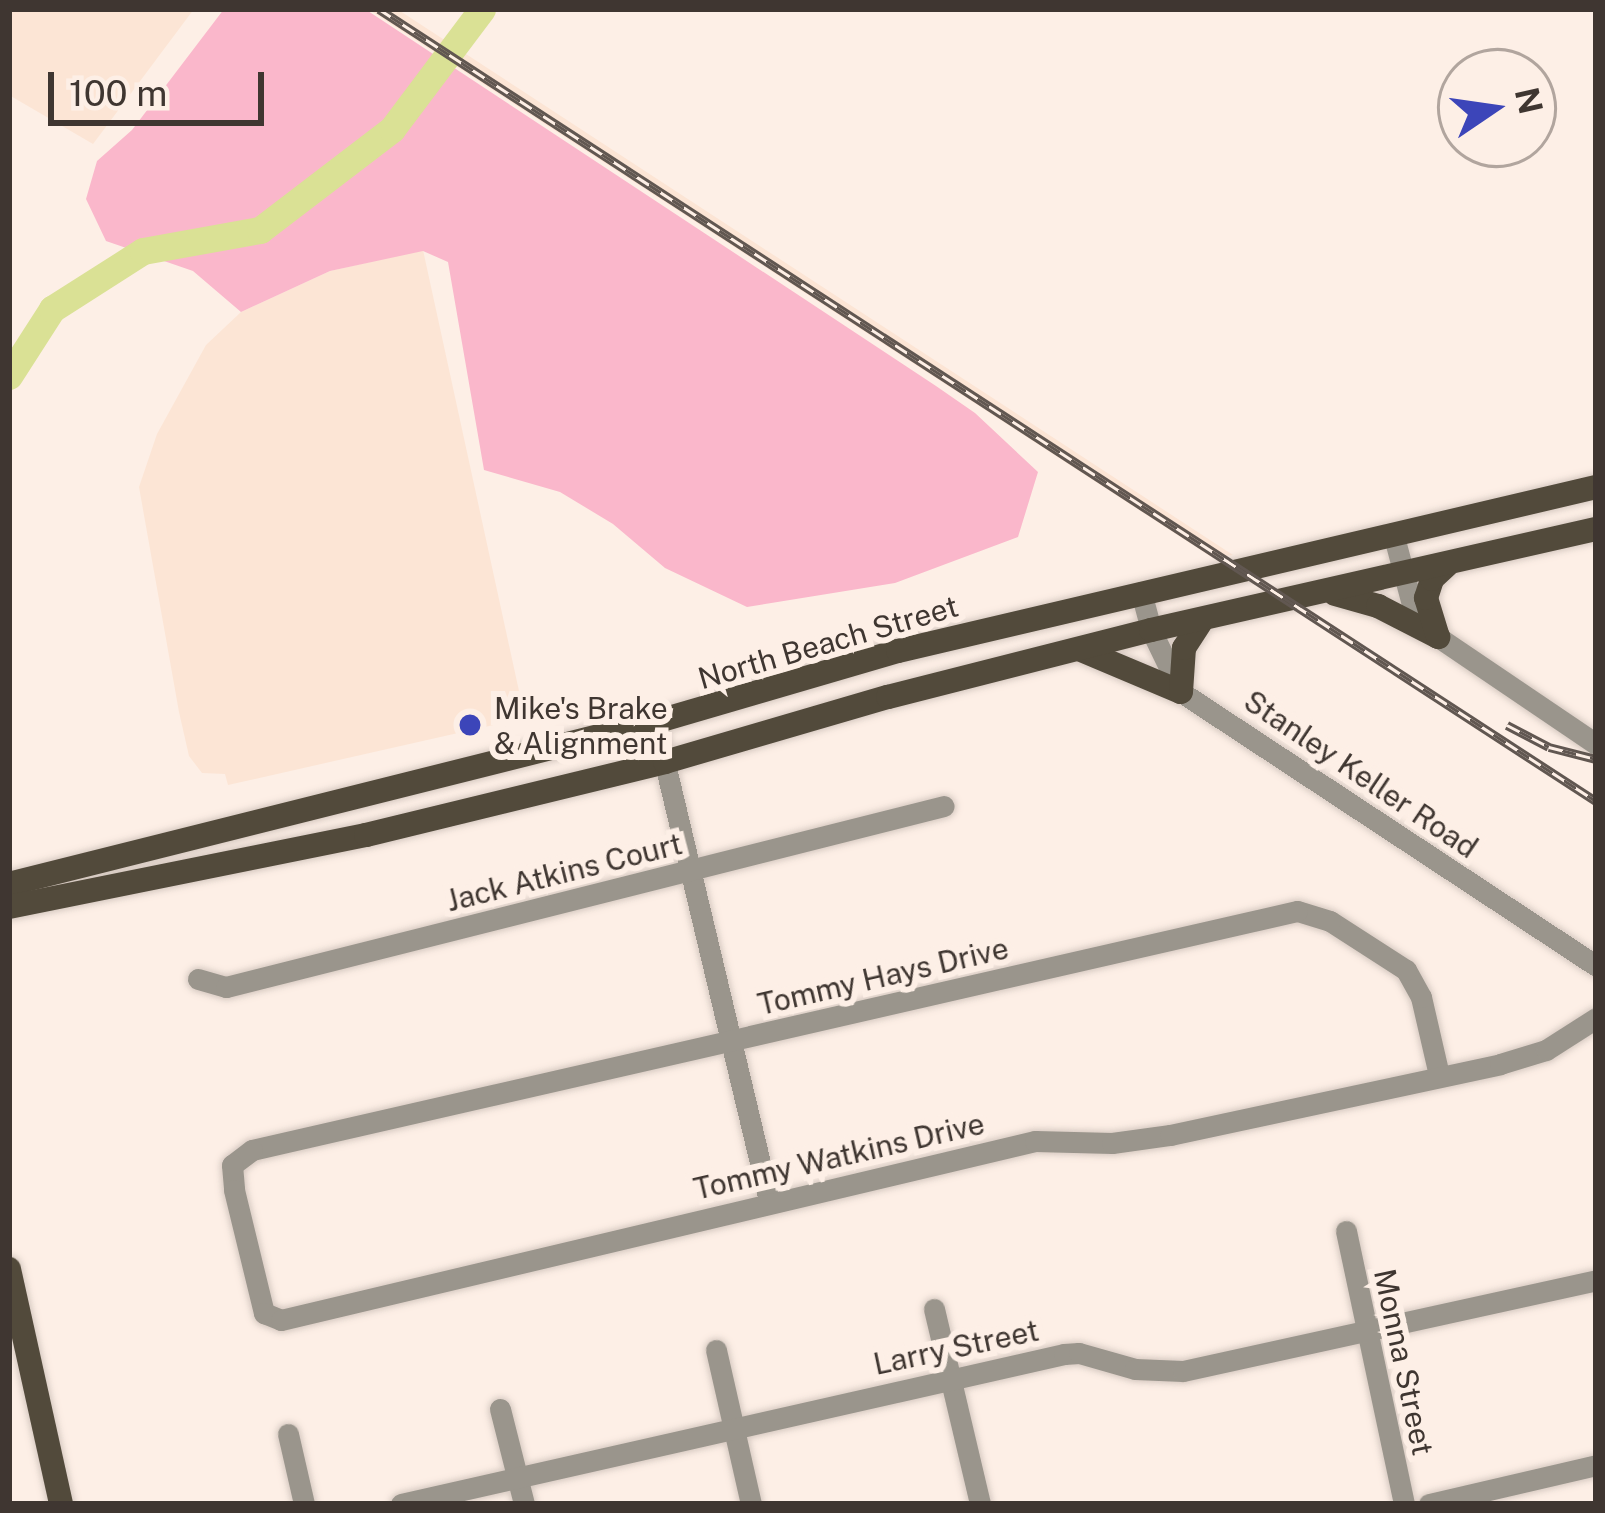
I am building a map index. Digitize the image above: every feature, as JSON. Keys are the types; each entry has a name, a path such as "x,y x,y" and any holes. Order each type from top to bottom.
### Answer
{"main road":[{"name":"North Beach Street","path":"16,879 655,722 898,650 1596,487"},
{"path":"9,907 365,835 665,763 1078,649 1596,529"},
{"path":"1438,637 1426,598 1432,579 1447,564"},
{"path":"1326,592 1378,606 1438,637"},
{"path":"1078,649 1181,692 1184,648 1202,620"},
{"path":"356,794 365,835"},
{"path":"9,1269 61,1504"}],"street":[{"path":"1393,533 1413,608 1438,637 1596,744"},
{"path":"1141,592 1151,631 1181,692"},
{"name":"Stanley Keller Road","path":"1181,692 1596,966"},
{"path":"655,722 769,1201"},
{"name":"Jack Atkins Court","path":"198,979 226,987 944,806"},
{"name":"Tommy Hays Drive","path":"252,1150 1297,911 1330,921 1406,970 1420,998 1439,1075"},
{"name":"Tommy Watkins Drive","path":"252,1150 232,1165 234,1190 264,1313 281,1319 1035,1141 1112,1143 1170,1135 1439,1075 1546,1050 1596,1018"},
{"name":"Monna Street","path":"1346,1231 1405,1504"},
{"name":"Larry Street","path":"401,1504 950,1378 1079,1353 1135,1369 1183,1371 1596,1280"},
{"path":"934,1309 980,1504"},
{"path":"716,1350 752,1504"},
{"path":"500,1409 524,1504"},
{"path":"288,1434 304,1504"},
{"path":"1429,1504 1596,1465"}],"shaded area":[{"path":"9,9 194,9 93,144 9,95"},
{"path":"224,9 365,9 936,386 975,413 1038,472 1018,537 895,583 747,607 665,568 613,524 560,492 484,470 448,262 423,251 330,271 241,312 193,271 106,241 86,199 97,161 132,130"},
{"path":"368,9 397,9 1233,555 1213,558"},
{"path":"423,250 519,691 516,720 228,785 225,774 202,773 189,756 179,712 139,487 157,434 206,345 241,312 330,271"}],"waterway":[{"path":"9,376 52,309 143,251 260,230 392,129 482,9"}],"railway":[{"path":"379,9 1596,801"},
{"path":"1507,725 1549,747 1596,759"}],"place":[{"name":"Mike's Brake & Alignment","path":"470,725"}]}
